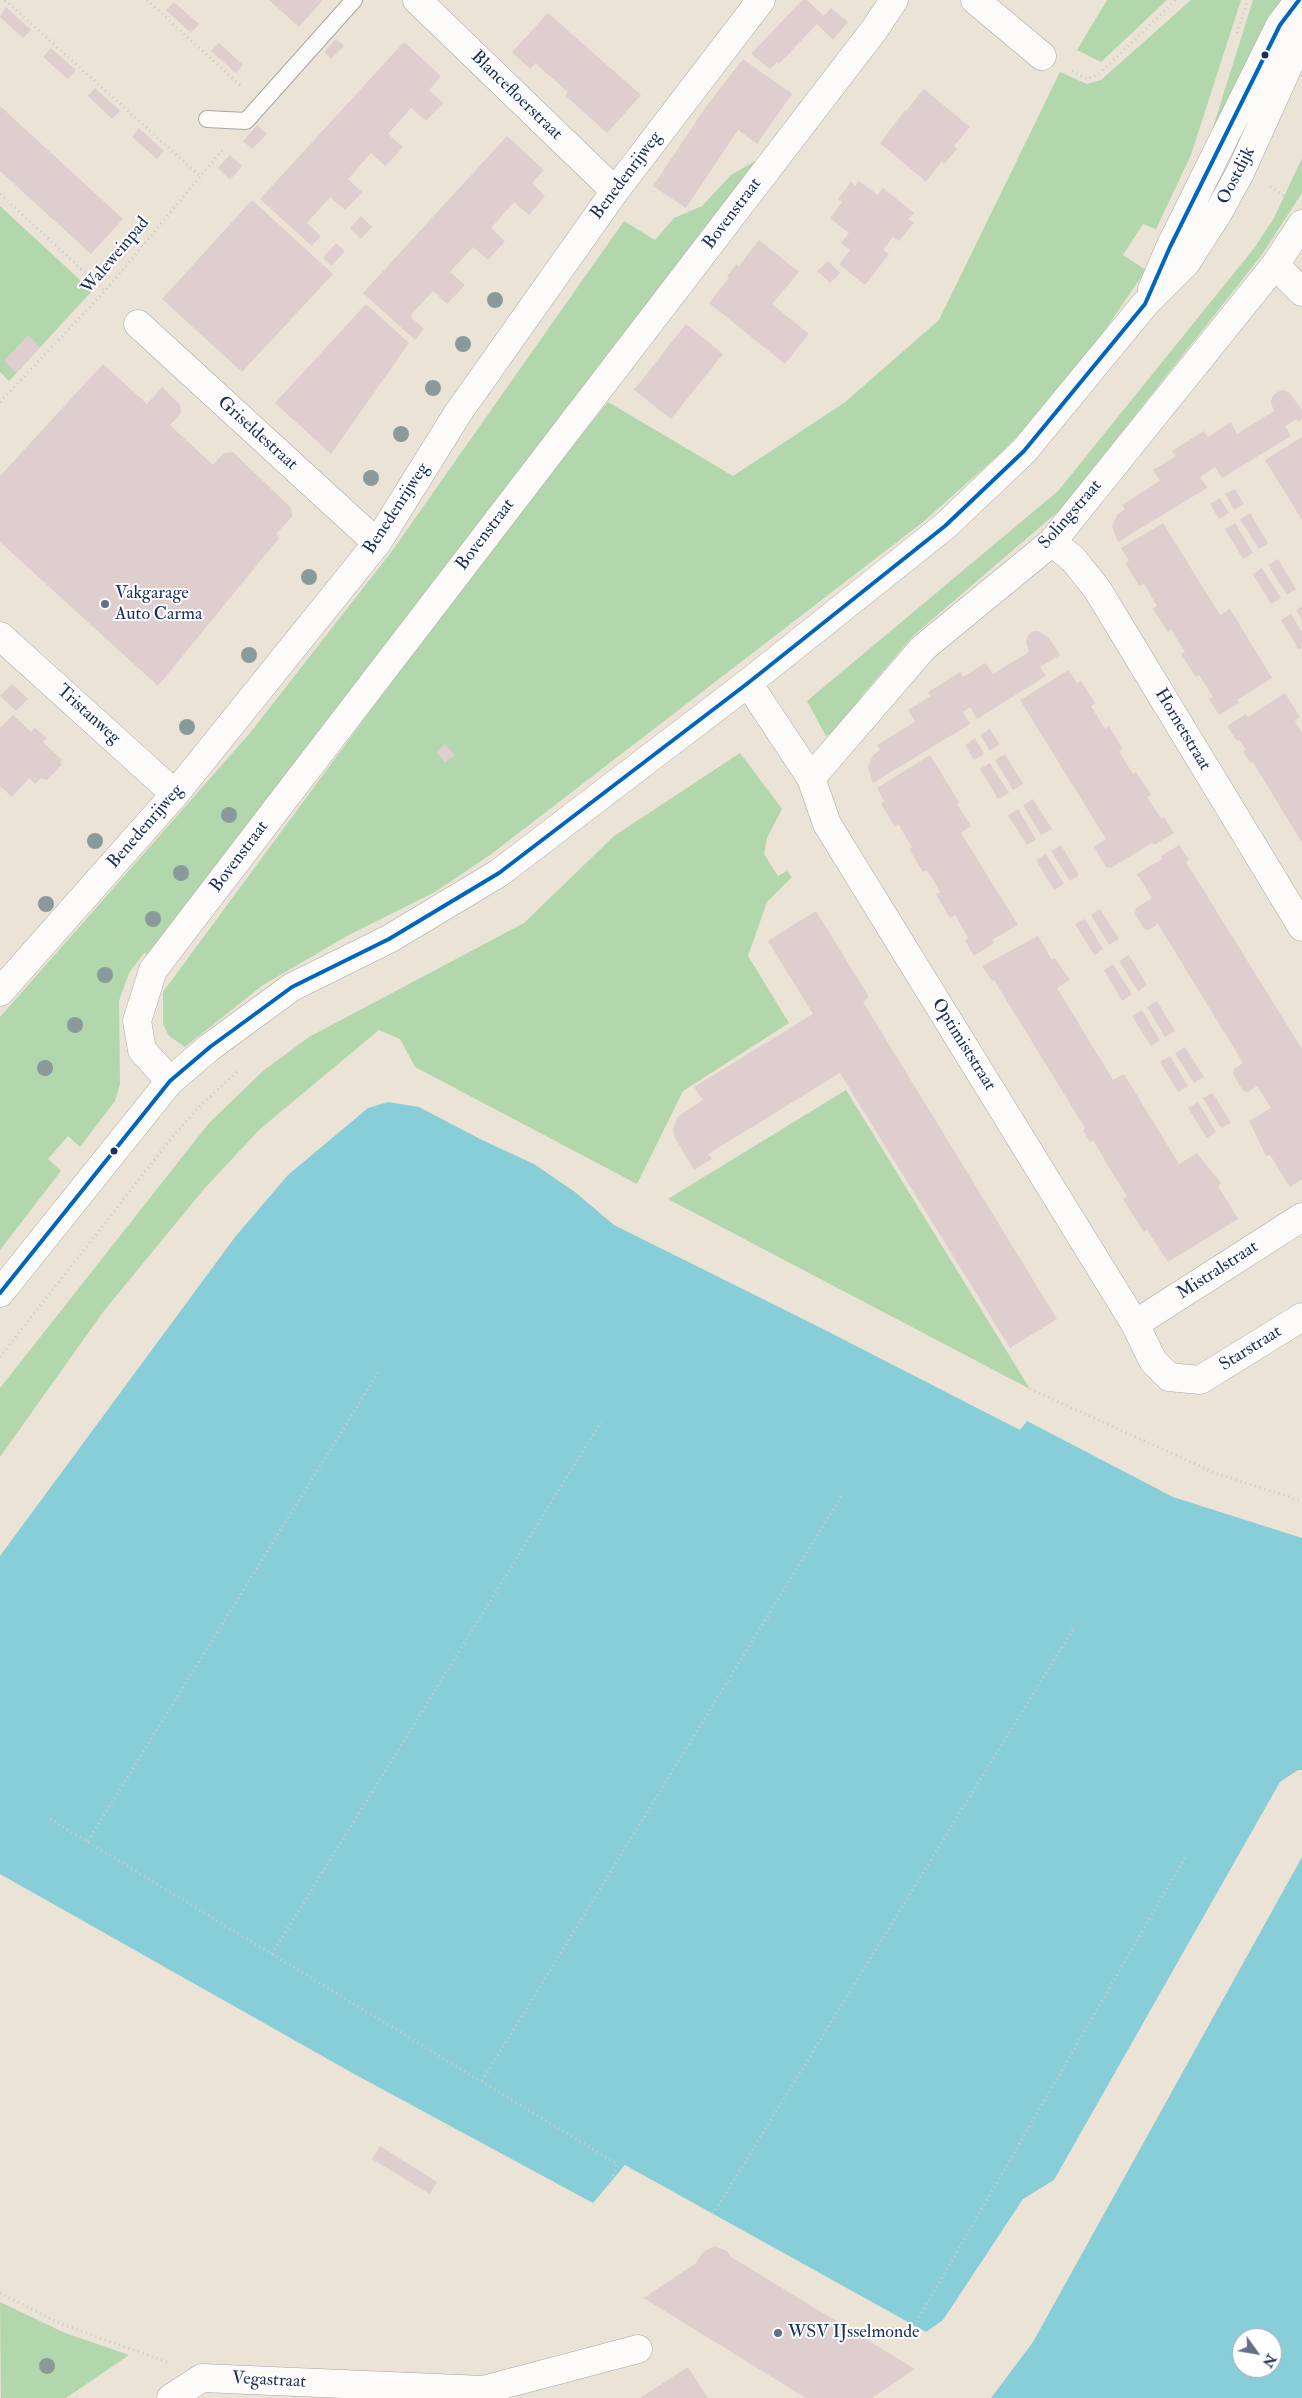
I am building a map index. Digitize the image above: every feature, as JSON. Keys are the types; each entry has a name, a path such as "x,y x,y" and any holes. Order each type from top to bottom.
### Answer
{"street":[{"name":"Blancefloerstraat","path":"417,0 615,191"},
{"name":"Benedenrijweg","path":"0,992 175,794 377,543 458,413 615,191 761,0"},
{"name":"Bovenstraat","path":"170,1081 142,1050 137,1021 153,970 874,30 894,0"},
{"path":"974,0 1042,56"},
{"name":"Oostdijk","path":"1145,304 1170,247 1280,25 1298,0"},
{"name":"Oostdijk","path":"0,1293 170,1081 210,1047 292,987 389,938 498,872 748,683 945,526 1010,465 1024,451 1145,304 1186,263 1218,213 1240,173 1302,31"},
{"name":"Solingstraat","path":"811,778 923,648 1052,542 1275,265 1302,224"},
{"path":"1275,265 1302,292"},
{"name":"Griseldestraat","path":"138,324 377,543"},
{"name":"Hornetstraat","path":"1052,542 1073,559 1097,589 1302,927"},
{"name":"Tristanweg","path":"0,636 175,794"},
{"name":"Optimiststraat","path":"748,683 811,778 827,824 1135,1324 1153,1361 1169,1377 1200,1380"},
{"name":"Mistralstraat","path":"1135,1324 1302,1217"},
{"name":"Starstraat","path":"1200,1380 1302,1317"},
{"name":"Vegastraat","path":"202,2378 485,2394 638,2349"},
{"path":"171,2398 202,2378"}],"lane":[{"path":"207,119 246,121 354,0"}],"path":[{"path":"5,0 201,176"},
{"path":"147,0 261,104"},
{"path":"1042,56 1087,78 1099,74 1176,0"},
{"name":"Waleweinpad","path":"0,402 105,292 246,121"},
{"path":"0,194 105,292"},
{"path":"79,904 134,952"},
{"path":"88,1841 379,1371"},
{"path":"1030,1389 1215,1473 1302,1501"},
{"path":"272,1954 601,1422"},
{"path":"482,2081 842,1495"},
{"path":"713,2214 1073,1629"},
{"path":"50,1819 617,2164 612,2180"},
{"path":"914,2326 1187,1854"},
{"path":"0,2293 61,2324 164,2360 202,2378"}],"green space":[{"path":"1107,0 1167,0 1101,62 1077,50"},
{"path":"1191,0 1241,0 1191,155 1156,229 1143,224 1123,255 1146,270 1070,381 1003,451 923,522 490,855 435,892 347,936 263,985 185,1047 169,1036 163,1024 163,992 494,543 608,402 733,476 844,403 939,320 1060,72 1087,84 1101,80"},
{"path":"1253,0 1286,0 1210,137"},
{"path":"764,156 151,956 144,953 129,973 119,1001 120,1084 115,1101 80,1147 68,1136 48,1159 61,1171 0,1250 0,1017 250,733 392,551 624,221 655,240 674,218 702,206 731,175"},
{"path":"1302,158 1302,193 1261,256 1061,509 914,635 865,692 841,729 826,736 807,701 1058,491 1255,247 1274,218"},
{"path":"0,206 92,291 9,381 0,372"},
{"path":"740,753 782,809 767,838 764,854 778,876 787,871 792,877 767,902 748,956 789,1023 683,1091 637,1184 415,1067 400,1039 379,1030 260,1129 204,1189 103,1312 0,1457 0,1388 209,1123 263,1071 309,1037 524,923 614,836"},
{"path":"846,1090 1030,1389 668,1199"},
{"path":"0,2302 65,2333 129,2355 66,2398 1,2398"}],"water":[{"path":"388,1102 419,1107 482,1140 534,1164 575,1192 614,1225 1020,1430 1027,1421 1173,1497 1302,1538 1302,1770 1298,1770 1280,1782 1054,2180 1023,2199 943,2320 926,2332 625,2165 593,2203 356,2075 0,1874 0,1556 235,1237 288,1175 368,1108"},
{"path":"1302,1857 1302,2398 991,2398 1033,2342"}],"building":[{"path":"269,0 323,0 299,27"},
{"path":"802,0 807,0 824,16 831,8 848,22 833,40 817,24 779,64 777,62 770,69 751,54"},
{"path":"174,2 199,24 191,33 166,10"},
{"path":"6,7 31,30 23,38 0,17"},
{"path":"548,13 641,95 607,133 565,95 568,92 535,63 530,69 512,52"},
{"path":"336,39 344,46 331,59 324,52"},
{"path":"404,42 441,76 429,90 443,103 426,121 411,108 388,134 403,147 394,157 385,166 371,153 348,179 362,192 354,201 345,210 330,197 307,223 321,236 312,246 260,199"},
{"path":"219,43 243,65 236,73 211,51"},
{"path":"51,48 76,70 68,79 43,57"},
{"path":"743,59 792,94 757,144 738,130 686,208 653,186 705,108"},
{"path":"95,88 120,111 112,119 88,96"},
{"path":"924,89 970,127 954,146 957,149 944,164 942,161 926,182 880,143"},
{"path":"0,106 123,219 91,254 0,171"},
{"path":"257,125 267,134 252,149 243,141"},
{"path":"139,128 164,151 157,159 132,137"},
{"path":"507,136 544,170 532,183 545,196 529,215 514,202 491,228 505,241 488,260 473,247 450,272 465,285 447,304 433,291 410,316 424,329 415,340 363,293"},
{"path":"230,155 242,166 230,180 218,168"},
{"path":"859,181 878,195 883,188 914,213 908,219 914,223 899,241 893,237 883,250 889,254 865,285 839,264 850,250 841,243 849,233 830,218 842,202 838,199 851,182 855,186"},
{"path":"252,200 333,274 242,372 162,299"},
{"path":"361,216 372,227 361,239 350,228"},
{"path":"759,240 799,272 772,304 809,334 785,364 709,303 729,278 727,276 737,264 739,266"},
{"path":"336,243 345,251 332,266 323,258"},
{"path":"828,261 840,273 830,283 817,271"},
{"path":"366,304 409,343 331,454 275,403"},
{"path":"686,324 723,354 671,419 634,390"},
{"path":"28,335 40,347 17,373 4,361"},
{"path":"103,364 147,404 162,387 180,405 181,413 170,425 213,465 224,453 233,452 291,508 292,517 276,534 279,538 158,686 0,542 0,476"},
{"path":"1283,390 1289,392 1302,410 1302,419 1298,422 1297,419 1285,426 1291,436 1222,478 1215,467 1200,477 1207,488 1118,542 1112,526 1117,515 1125,509 1122,505 1160,481 1153,470 1176,456 1172,451 1204,431 1208,437 1231,422 1237,434 1274,411 1271,403 1272,397 1277,392"},
{"path":"1302,437 1302,520 1265,460"},
{"path":"1235,489 1244,504 1234,510 1225,494"},
{"path":"1220,498 1229,513 1219,519 1210,504"},
{"path":"1250,513 1268,543 1259,549 1240,519"},
{"path":"1163,523 1220,615 1230,609 1272,678 1237,700 1239,703 1219,715 1209,699 1213,697 1199,675 1196,677 1181,654 1185,652 1171,629 1168,632 1153,609 1157,606 1144,584 1139,586 1125,563 1129,561 1121,548"},
{"path":"1235,523 1253,553 1243,559 1225,529"},
{"path":"1278,559 1296,589 1287,595 1268,565"},
{"path":"1262,568 1281,598 1271,604 1253,574"},
{"path":"1302,606 1302,620 1296,610"},
{"path":"1291,614 1302,632 1302,648 1299,650 1281,620"},
{"path":"1038,631 1048,637 1060,655 1040,667 1046,676 977,719 970,707 963,712 970,724 873,783 868,767 873,755 880,750 877,745 915,722 908,710 931,696 928,692 960,672 963,677 985,663 993,674 1029,652 1026,643 1027,637 1031,632"},
{"path":"1069,670 1077,683 1081,681 1095,703 1091,706 1105,729 1109,726 1123,749 1119,751 1126,763 1133,774 1136,772 1151,795 1147,797 1161,819 1164,817 1174,833 1154,845 1152,843 1111,868 1106,867 1094,847 1106,839 1020,700"},
{"path":"12,684 28,699 16,711 0,696"},
{"path":"1285,693 1300,717 1295,721 1302,733 1302,843 1253,762 1251,763 1243,752 1246,750 1227,726 1246,714 1248,717"},
{"path":"13,715 31,732 35,728 47,738 43,742 62,760 60,762 62,764 47,780 41,778 35,784 29,778 12,797 0,786 0,728"},
{"path":"990,729 999,744 990,751 980,735"},
{"path":"975,738 984,754 974,760 965,745"},
{"path":"445,744 455,755 445,762 436,752"},
{"path":"1005,754 1023,784 1013,790 995,760"},
{"path":"930,755 959,802 957,804 971,826 961,833 1018,925 992,940 994,943 974,956 965,940 968,938 955,915 950,918 936,894 940,892 934,881 926,870 923,872 909,849 912,847 898,824 895,827 881,804 884,801 877,788"},
{"path":"990,763 1009,793 998,799 980,769"},
{"path":"1033,799 1052,829 1041,835 1023,805"},
{"path":"1018,809 1036,839 1027,845 1008,815"},
{"path":"1061,845 1079,875 1070,881 1051,851"},
{"path":"1179,845 1189,860 1186,862 1302,1049 1302,1179 1290,1187 1270,1155 1266,1156 1249,1121 1271,1108 1257,1086 1248,1092 1243,1091 1233,1074 1234,1069 1243,1063 1229,1040 1158,924 1149,930 1144,929 1135,914 1136,908 1152,898 1137,874 1162,859 1161,856"},
{"path":"1046,854 1064,884 1054,890 1036,860"},
{"path":"1100,909 1119,939 1109,945 1091,915"},
{"path":"816,911 869,997 863,1002 1057,1319 1010,1348 840,1073 708,1154 712,1159 694,1170 675,1138 673,1130 677,1117 703,1100 694,1087 813,1014 768,941"},
{"path":"1085,919 1103,949 1094,955 1075,924"},
{"path":"1038,936 1052,960 1055,958 1070,980 1057,988 1113,1080 1124,1074 1179,1164 1197,1153 1221,1183 1218,1186 1238,1219 1168,1262 1147,1230 1144,1232 1123,1199 1127,1196 1093,1140 1090,1142 1083,1130 1085,1128 994,980 992,981 982,966"},
{"path":"1129,955 1147,985 1138,991 1119,961"},
{"path":"1113,964 1132,994 1122,1001 1104,970"},
{"path":"1157,1001 1175,1031 1165,1037 1147,1007"},
{"path":"1142,1010 1160,1040 1151,1046 1132,1016"},
{"path":"1185,1047 1204,1077 1194,1083 1175,1053"},
{"path":"1170,1056 1188,1086 1178,1092 1160,1062"},
{"path":"1213,1093 1231,1123 1221,1128 1203,1098"},
{"path":"1198,1102 1216,1132 1207,1138 1188,1108"},
{"path":"380,2146 437,2182 430,2194 372,2159"},
{"name":"WSV IJsselmonde","path":"714,2246 727,2251 731,2257 915,2369 872,2398 806,2398 642,2297 645,2297 696,2263 702,2253"},
{"path":"688,2367 708,2398 640,2398"}],"transit line":[{"path":"0,1293 170,1081 210,1047 292,987 389,939 499,873 748,683 945,526 1024,451 1145,304 1170,247 1280,25 1299,0"}],"place":[{"name":"Vakgarage Auto Carma","path":"105,604"},
{"name":"WSV IJsselmonde","path":"778,2333"}]}
